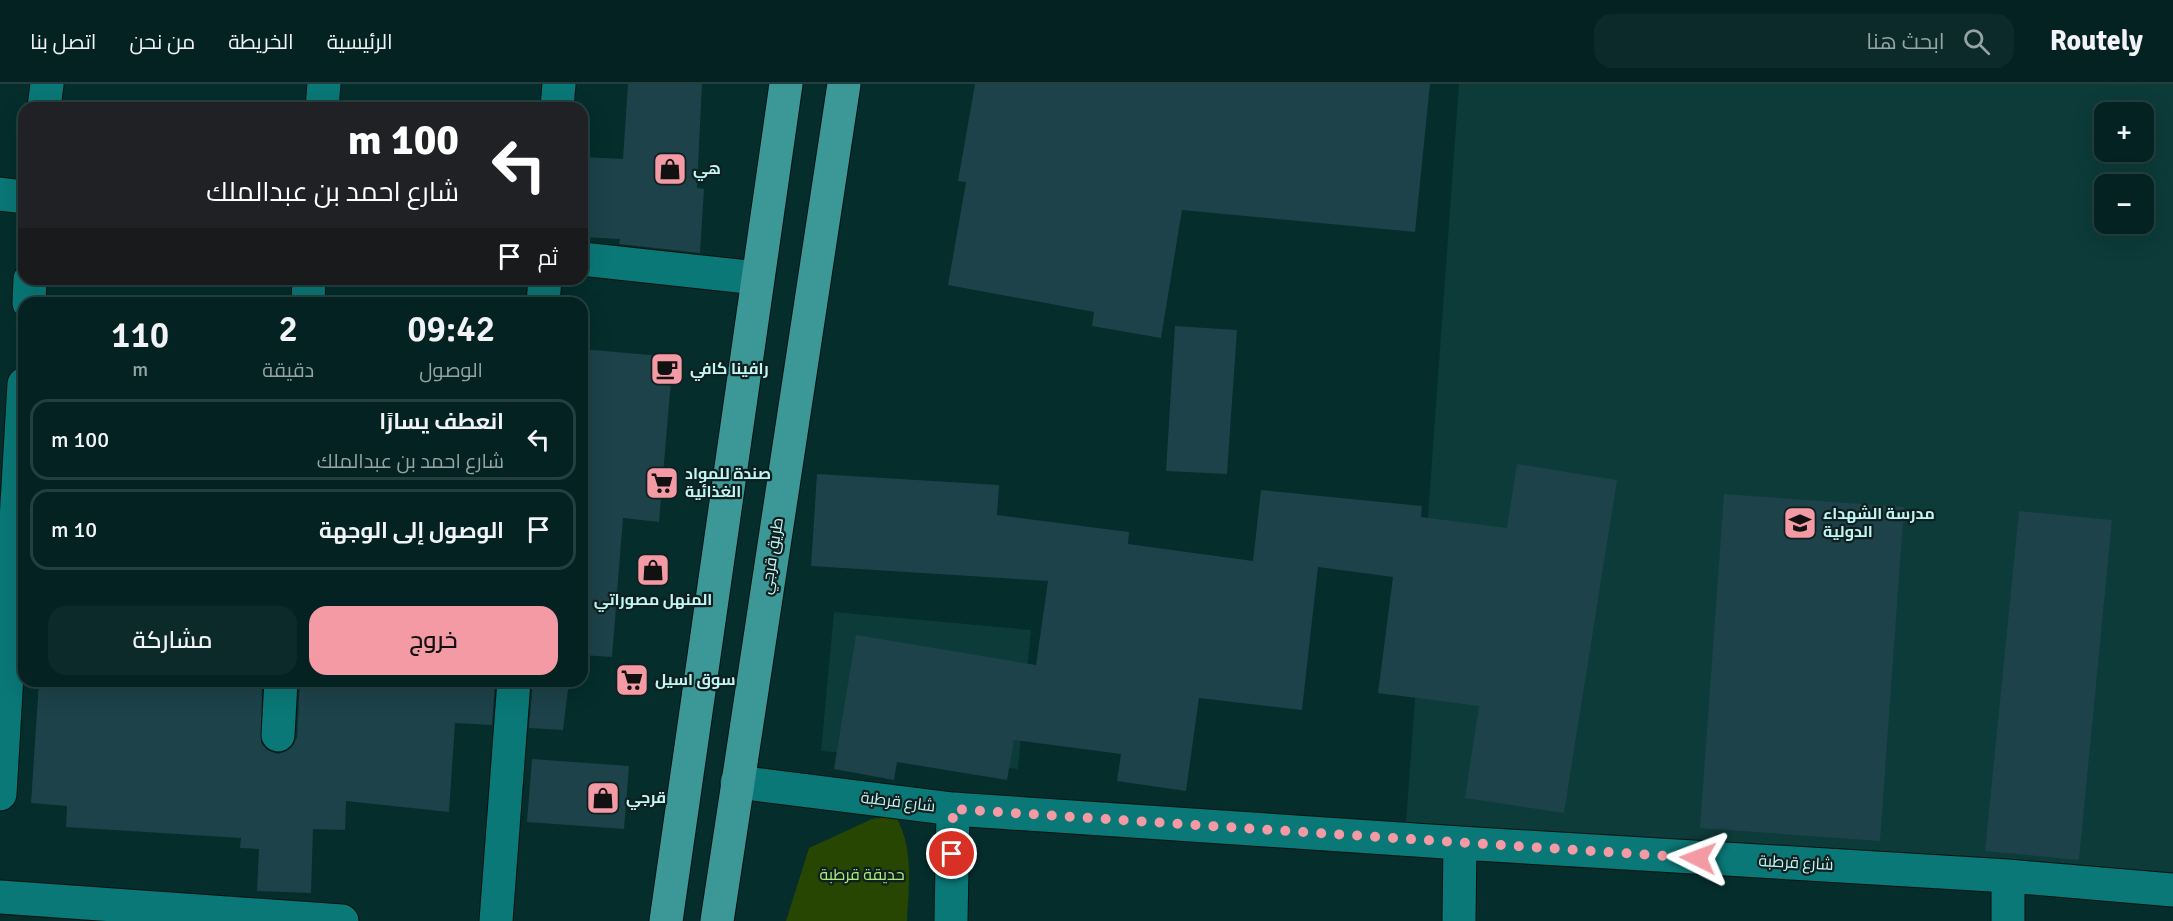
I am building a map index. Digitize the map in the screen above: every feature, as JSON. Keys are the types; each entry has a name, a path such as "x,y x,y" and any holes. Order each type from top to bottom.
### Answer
{"highway":[{"path":"666,921 786,84"},
{"name":"طريق قرجي","path":"717,921 844,84"}],"street":[{"path":"45,102 47,84"},
{"path":"322,102 324,84"},
{"path":"558,102 559,84"},
{"path":"0,194 18,196"},
{"path":"588,261 757,278"},
{"path":"0,794 18,486"},
{"path":"278,735 281,687"},
{"path":"496,921 514,687"},
{"name":"شارع قرطبة","path":"737,782 953,809 2008,876 2173,890"},
{"path":"951,921 953,809"},
{"path":"1459,921 1460,843"},
{"path":"2008,876 2008,921"},
{"path":"0,897 341,921"}],"shaded area":[{"name":"مدرسة الشهداء الدولية","path":"1459,84 2173,84 2173,876 1406,823"},
{"path":"834,612 1031,630 1018,769 821,751"}],"green space":[{"name":"حديقة قرطبة","path":"895,816 901,827 908,853 907,921 786,921 809,848 872,819"}],"building":[{"path":"628,84 702,84 697,188 704,189 700,253 619,244 620,239 588,237 588,157 623,159"},
{"path":"975,84 1430,84 1415,232 1182,210 1161,338 1092,326 1094,312 948,285 966,182 958,181"},
{"path":"1175,326 1237,330 1227,474 1166,471"},
{"path":"588,350 673,357 659,522 623,518 612,657 588,655"},
{"path":"1517,464 1617,480 1564,813 1465,798 1479,706 1378,693 1393,577 1318,567 1302,710 1199,698 1186,791 1117,781 1121,754 1014,740 1007,780 897,762 894,780 834,769 856,635 1036,665 1048,581 811,566 817,474 999,485 997,515 1129,532 1128,544 1253,561 1261,490 1422,506 1421,517 1507,528"},
{"path":"1724,494 1904,507 1880,841 1700,828"},
{"path":"2019,511 2112,520 2079,860 1985,851"},
{"path":"39,687 262,687 261,743 267,750 278,754 293,746 297,737 300,687 495,687 492,725 455,723 449,812 346,801 345,830 313,829 311,893 257,891 259,849 240,848 241,838 66,827 67,806 31,803"},
{"path":"532,687 568,687 563,730 529,728"},
{"path":"532,759 629,766 624,829 527,822"}],"place":[{"name":"هي","path":"670,169"},
{"name":"رافينا كافي","path":"667,369"},
{"name":"صندة للمواد الغذائية","path":"662,483"},
{"name":"مدرسة الشهداء الدولية","path":"1800,523"},
{"name":"المنهل مصوراتي","path":"653,570"},
{"name":"سوق اسيل","path":"632,680"},
{"name":"قرجي","path":"603,798"}],"route":[{"path":"952,854 953,809 1698,858"}]}
